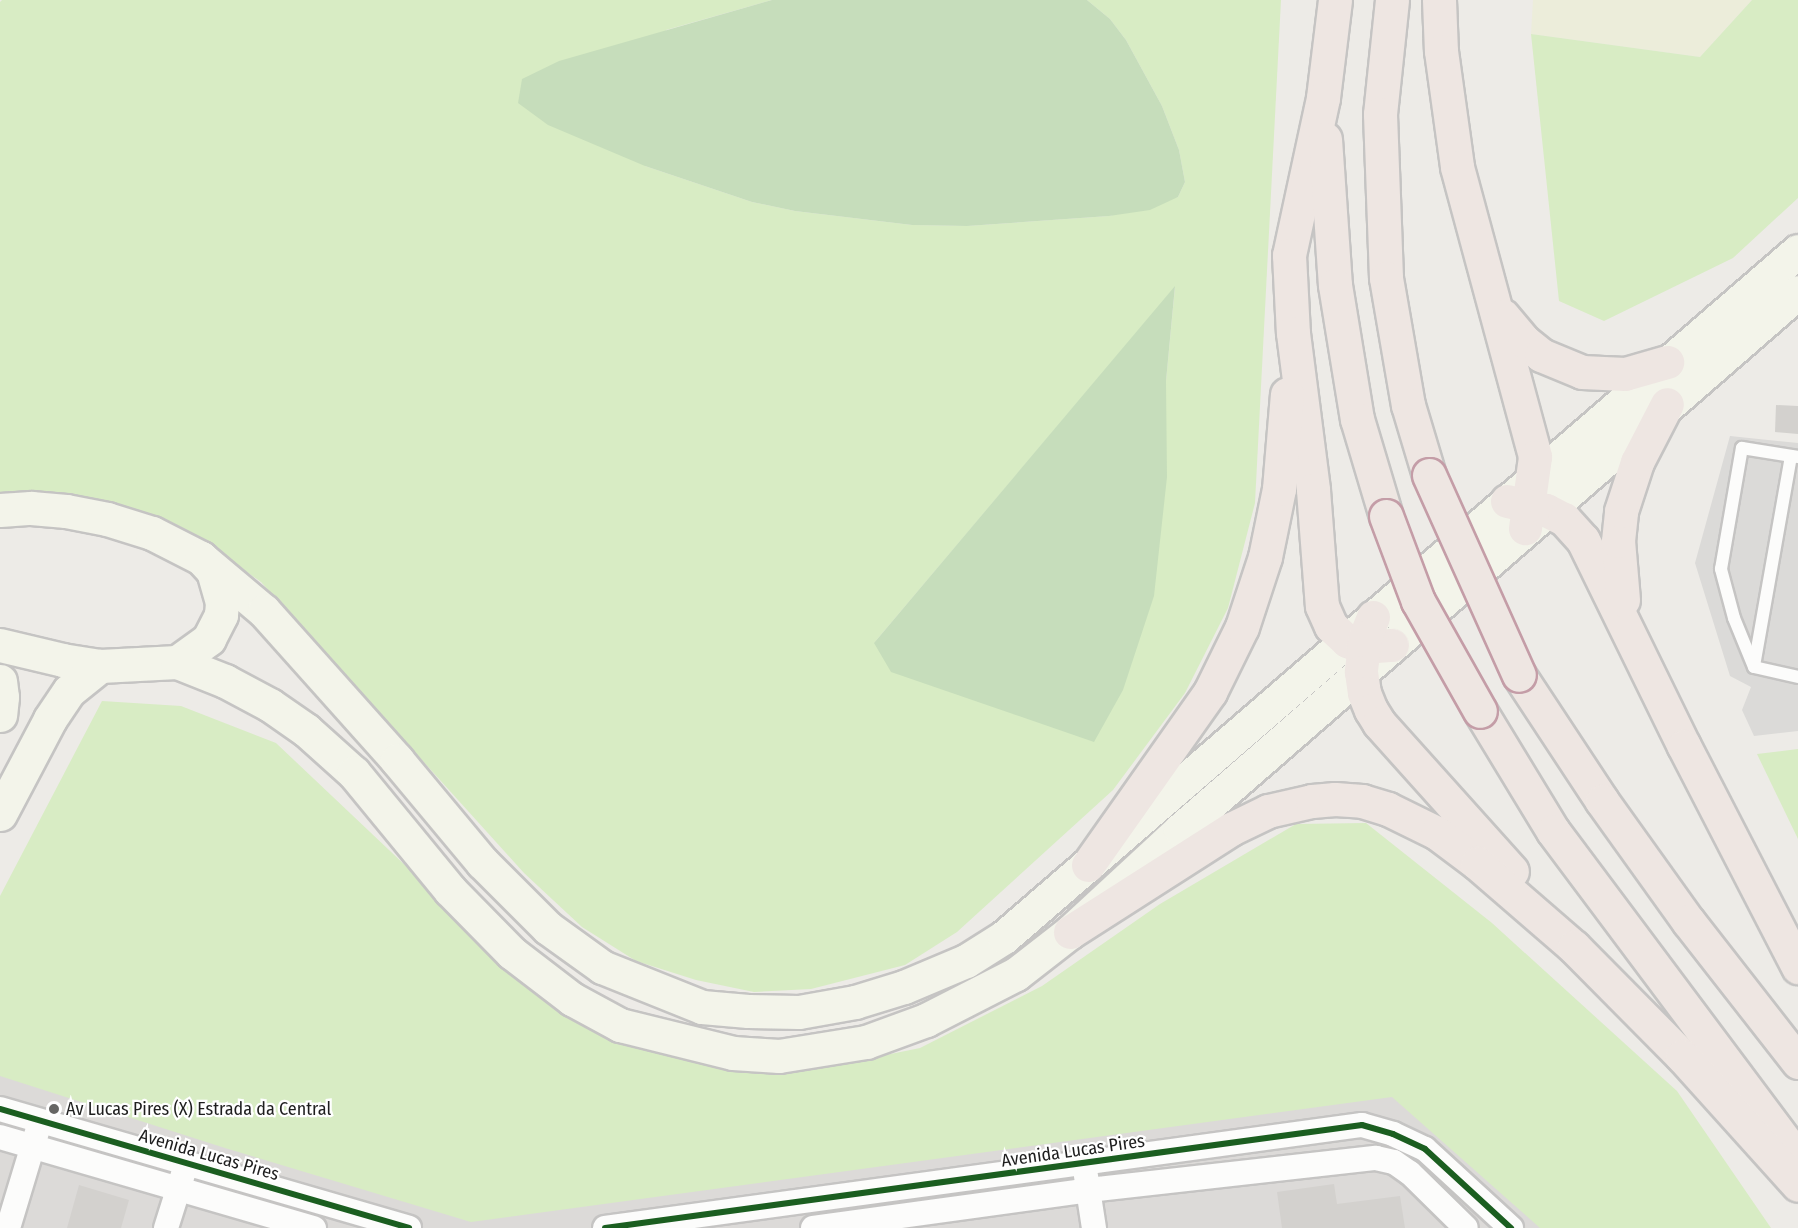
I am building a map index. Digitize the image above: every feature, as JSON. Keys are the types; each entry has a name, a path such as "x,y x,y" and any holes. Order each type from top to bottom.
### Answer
{"highway":[{"path":"1335,0 1323,99 1290,255 1293,333 1313,490 1322,606 1331,626 1367,644 1364,693 1379,723 1509,868 1574,947"},
{"path":"1392,0 1380,114 1386,278 1408,405 1429,475 1519,675 1602,801 1674,902 1798,1062"},
{"path":"1439,0 1441,51 1457,167 1532,439 1535,457 1529,504 1564,519 1583,540 1798,967"},
{"path":"1323,99 1335,285 1357,419 1386,516 1418,601 1480,711 1553,831 1798,1159"},
{"path":"1497,307 1524,341 1542,355 1571,369 1604,375 1625,374 1667,362"},
{"path":"1088,865 1210,692 1242,627 1265,557 1278,489 1293,333"},
{"path":"1635,645 1624,607 1620,576 1618,541 1621,511 1637,462 1667,404"},
{"path":"1070,932 1232,828 1268,811 1289,805 1335,799 1362,801 1388,809 1437,833 1477,863 1574,947 1682,1056 1798,1185"}],"main road":[{"path":"1529,504 1667,362 1798,251"},
{"path":"0,510 31,508 66,511 107,519 152,533 201,558 264,611 397,760 482,862 549,928 602,967 654,990 702,1007 799,1012 855,1002 904,987 966,961 1004,937 1088,865 1367,644 1529,504 1667,404 1798,292"},
{"path":"177,662 209,639 221,615 222,603 217,581 213,571 201,558"},
{"path":"0,645 100,666 177,662 225,681 270,705 306,730 354,773 450,890 513,953 572,999 620,1025 734,1053 779,1056 866,1042 926,1020 1016,974 1070,932 1180,830 1367,644"},
{"path":"0,814 50,719 69,692 100,666"},
{"path":"0,681 0,715"}],"street":[{"name":"Avenida Lucas Pires","path":"0,1109 409,1228"},
{"path":"8,1228 40,1121"},
{"name":"Avenida Lucas Pires","path":"605,1228 1084,1165 1362,1125 1393,1134 1425,1149 1511,1228"},
{"path":"0,1137 310,1227 316,1202"},
{"path":"813,1228 1089,1190 1376,1158 1394,1162 1410,1173 1467,1228"},
{"path":"165,1228 187,1163"},
{"path":"1084,1165 1095,1228"}],"lane":[{"path":"1742,448 1794,457 1754,667 1734,618 1721,569 1742,448"},
{"path":"1754,667 1798,677"}],"shaded area":[{"path":"1730,436 1798,443 1798,731 1754,736 1742,710 1751,687 1730,676 1695,563"},
{"path":"0,1024 461,1185 1445,1044 1627,1228 0,1228"}],"green space":[{"path":"2,0 772,0 666,30 645,166 752,202 795,211 912,225 967,226 1109,216 1178,197 1185,182 1179,150 1162,106 1126,40 1110,19 1087,0 1281,0 1255,503 1228,608 1185,693 1113,790 957,932 905,965 811,989 754,992 696,980 636,961 582,927 524,873 261,582 193,534 114,503 51,494 0,494 0,2","holes":["1175,287 1166,381 874,643"]},
{"path":"772,0 1087,0 1110,19 1126,40 1162,106 1179,150 1185,182 1178,197 1150,210 1109,216 967,226 912,225 795,211 752,202 645,166 548,125 518,103 522,79 559,61"},
{"path":"1533,0 1752,0 1700,57 1531,34"},
{"path":"1752,0 1798,0 1798,198 1733,258 1604,321 1559,301 1531,34 1700,57"},
{"path":"1175,286 1166,381 1167,477 1154,596 1123,690 1094,742 891,672 874,643"},
{"path":"102,701 181,706 276,743 501,956 562,1006 647,1049 741,1070 832,1066 920,1048 1042,986 1160,904 1296,824 1366,823 1492,923 1677,1091 1771,1228 1540,1228 1392,1097 471,1222 225,1148 0,1076 0,896"},
{"path":"1798,749 1798,839 1757,754"}],"building":[{"path":"1776,405 1798,406 1798,434 1775,432"},
{"path":"1334,1184 1337,1204 1400,1196 1405,1228 1282,1228 1277,1192"},
{"path":"79,1185 129,1200 121,1228 67,1228"}],"cycle path":[{"path":"0,1109 409,1228"},
{"path":"605,1228 1362,1125 1393,1134 1425,1149 1511,1228"}],"place":[{"name":"Av Lucas Pires (X) Estrada da Central","path":"54,1109"}]}
